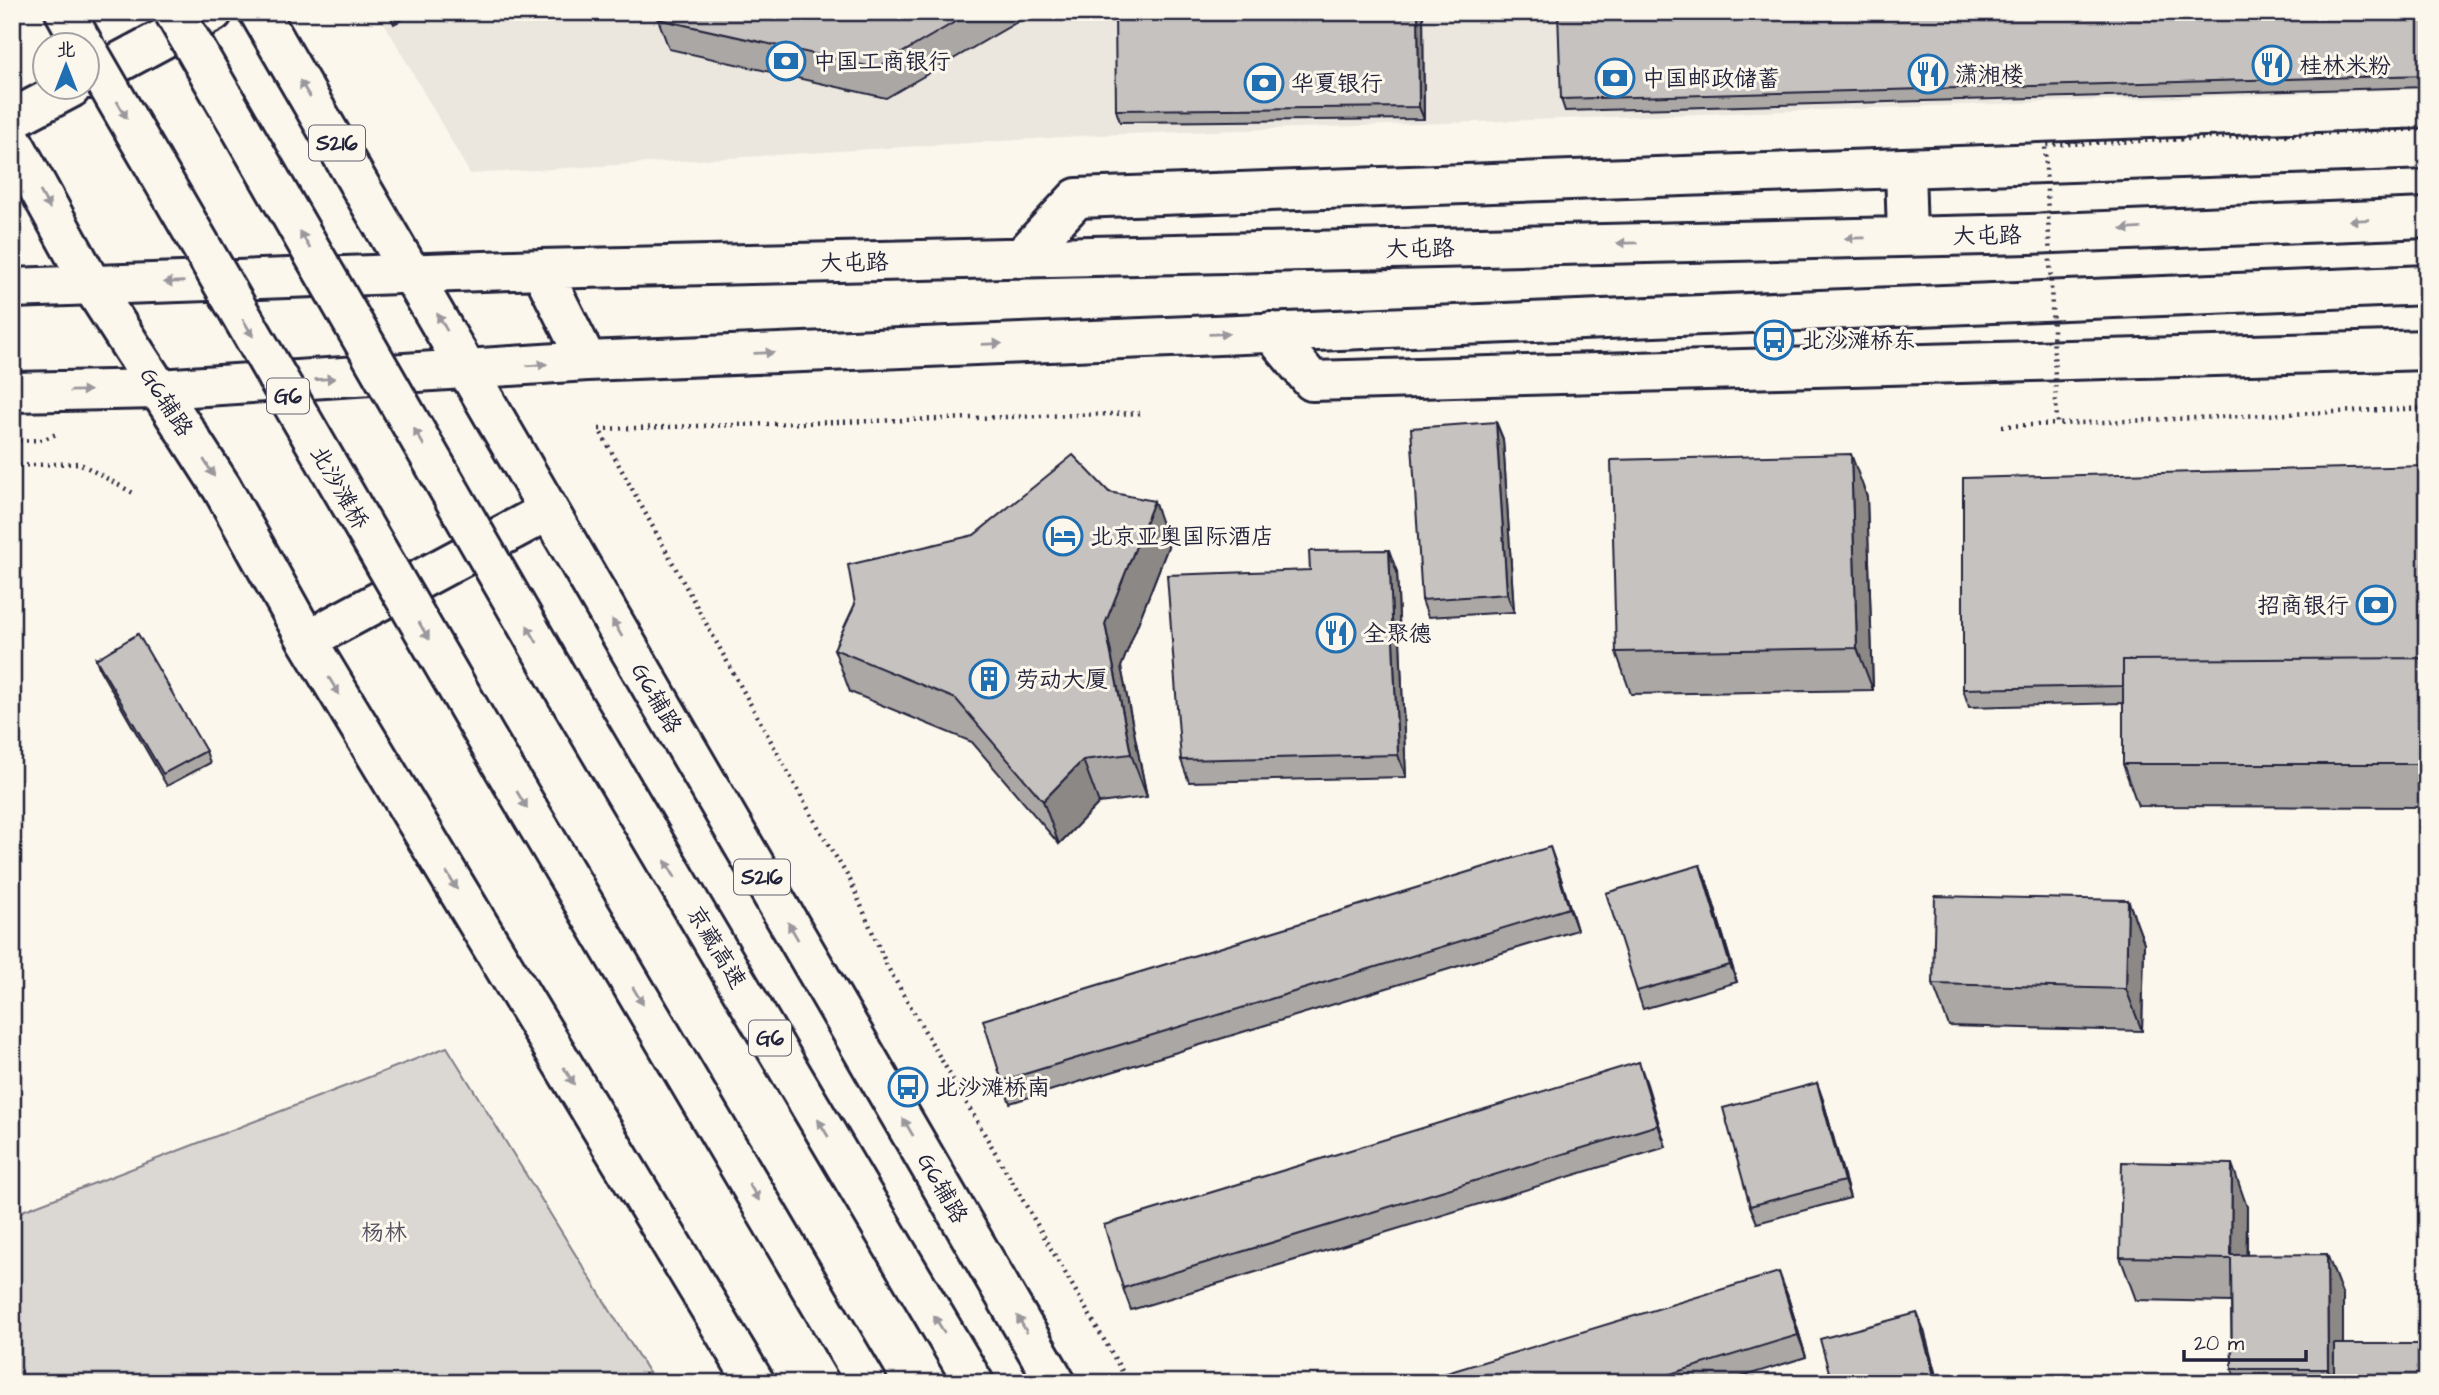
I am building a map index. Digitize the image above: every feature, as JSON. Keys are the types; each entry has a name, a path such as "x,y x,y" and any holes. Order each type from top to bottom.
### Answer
{"main road":[{"path":"65,12 76,32"},
{"name":"京藏高速","path":"174,12 566,693 974,1383"},
{"path":"102,71 213,12"},
{"name":"G6辅路","path":"259,12 1056,1383"},
{"name":"北沙滩桥","path":"102,75 488,741 867,1383"},
{"path":"12,119 44,102"},
{"name":"G6辅路","path":"12,140 91,284 222,488 307,640 755,1383"},
{"path":"1021,258 1077,198 2427,149"},
{"path":"1905,168 1907,236"},
{"name":"大屯路","path":"12,288 541,269 1907,236 2427,218"},
{"path":"541,269 587,361"},
{"path":"12,393 159,389 587,361 2427,285"},
{"path":"1271,332 1312,381 2427,350"},
{"path":"307,640 548,511"}],"path":[{"path":"2057,424 2045,145 2427,129"},
{"path":"2002,426 2427,408"},
{"path":"1129,1383 887,966 850,880 599,429 1144,413"},
{"path":"12,466 79,463 133,493"}],"shaded area":[{"path":"378,12 2427,12 2427,89 1097,135 470,174"}],"green space":[{"name":"杨林","path":"447,1047 655,1383 12,1383 12,1215"}],"building":[{"path":"671,12 972,12 876,68 658,19"},
{"path":"1115,12 1418,12 1419,107 1116,110"},
{"path":"1558,12 2427,12 2427,75 1561,99"},
{"path":"1496,422 1507,594 1422,600 1411,428"},
{"path":"1851,454 1857,648 1616,652 1611,460"},
{"name":"劳动大厦","path":"1073,455 1109,492 1154,501 1105,624 1131,754 1083,760 1043,801 956,699 834,649 855,604 848,565 974,535"},
{"path":"2427,466 2427,658 2123,660 2123,686 1963,689 1963,478"},
{"path":"1389,550 1398,755 1181,760 1167,575 1310,570 1309,551"},
{"path":"138,634 206,751 163,774 96,659"},
{"path":"2427,658 2427,764 2123,764 2123,660"},
{"path":"1550,847 1569,908 1002,1081 983,1020"},
{"path":"1700,865 1730,965 1637,991 1606,893"},
{"path":"1935,896 2128,900 2126,989 1933,984"},
{"path":"1639,1062 1658,1125 1123,1288 1104,1225"},
{"path":"1817,1083 1844,1181 1750,1206 1723,1108"},
{"path":"2122,1162 2232,1164 2231,1255 2327,1254 2328,1369 2232,1369 2231,1259 2120,1257"},
{"path":"1779,1272 1798,1335 1641,1383 1414,1383"},
{"path":"1917,1313 1936,1383 1832,1383 1820,1339"},
{"path":"2334,1344 2427,1344 2427,1383 2334,1383"}],"place":[{"name":"中国工商银行","path":"786,61"},
{"name":"桂林米粉","path":"2272,65"},
{"name":"潇湘楼","path":"1928,74"},
{"name":"中国邮政储蓄","path":"1615,78"},
{"name":"华夏银行","path":"1264,83"},
{"name":"北沙滩桥东","path":"1774,340"},
{"name":"北京亚奥国际酒店","path":"1063,536"},
{"name":"招商银行","path":"2376,605"},
{"name":"全聚德","path":"1336,633"},
{"name":"劳动大厦","path":"989,679"},
{"name":"北沙滩桥南","path":"908,1087"}]}
